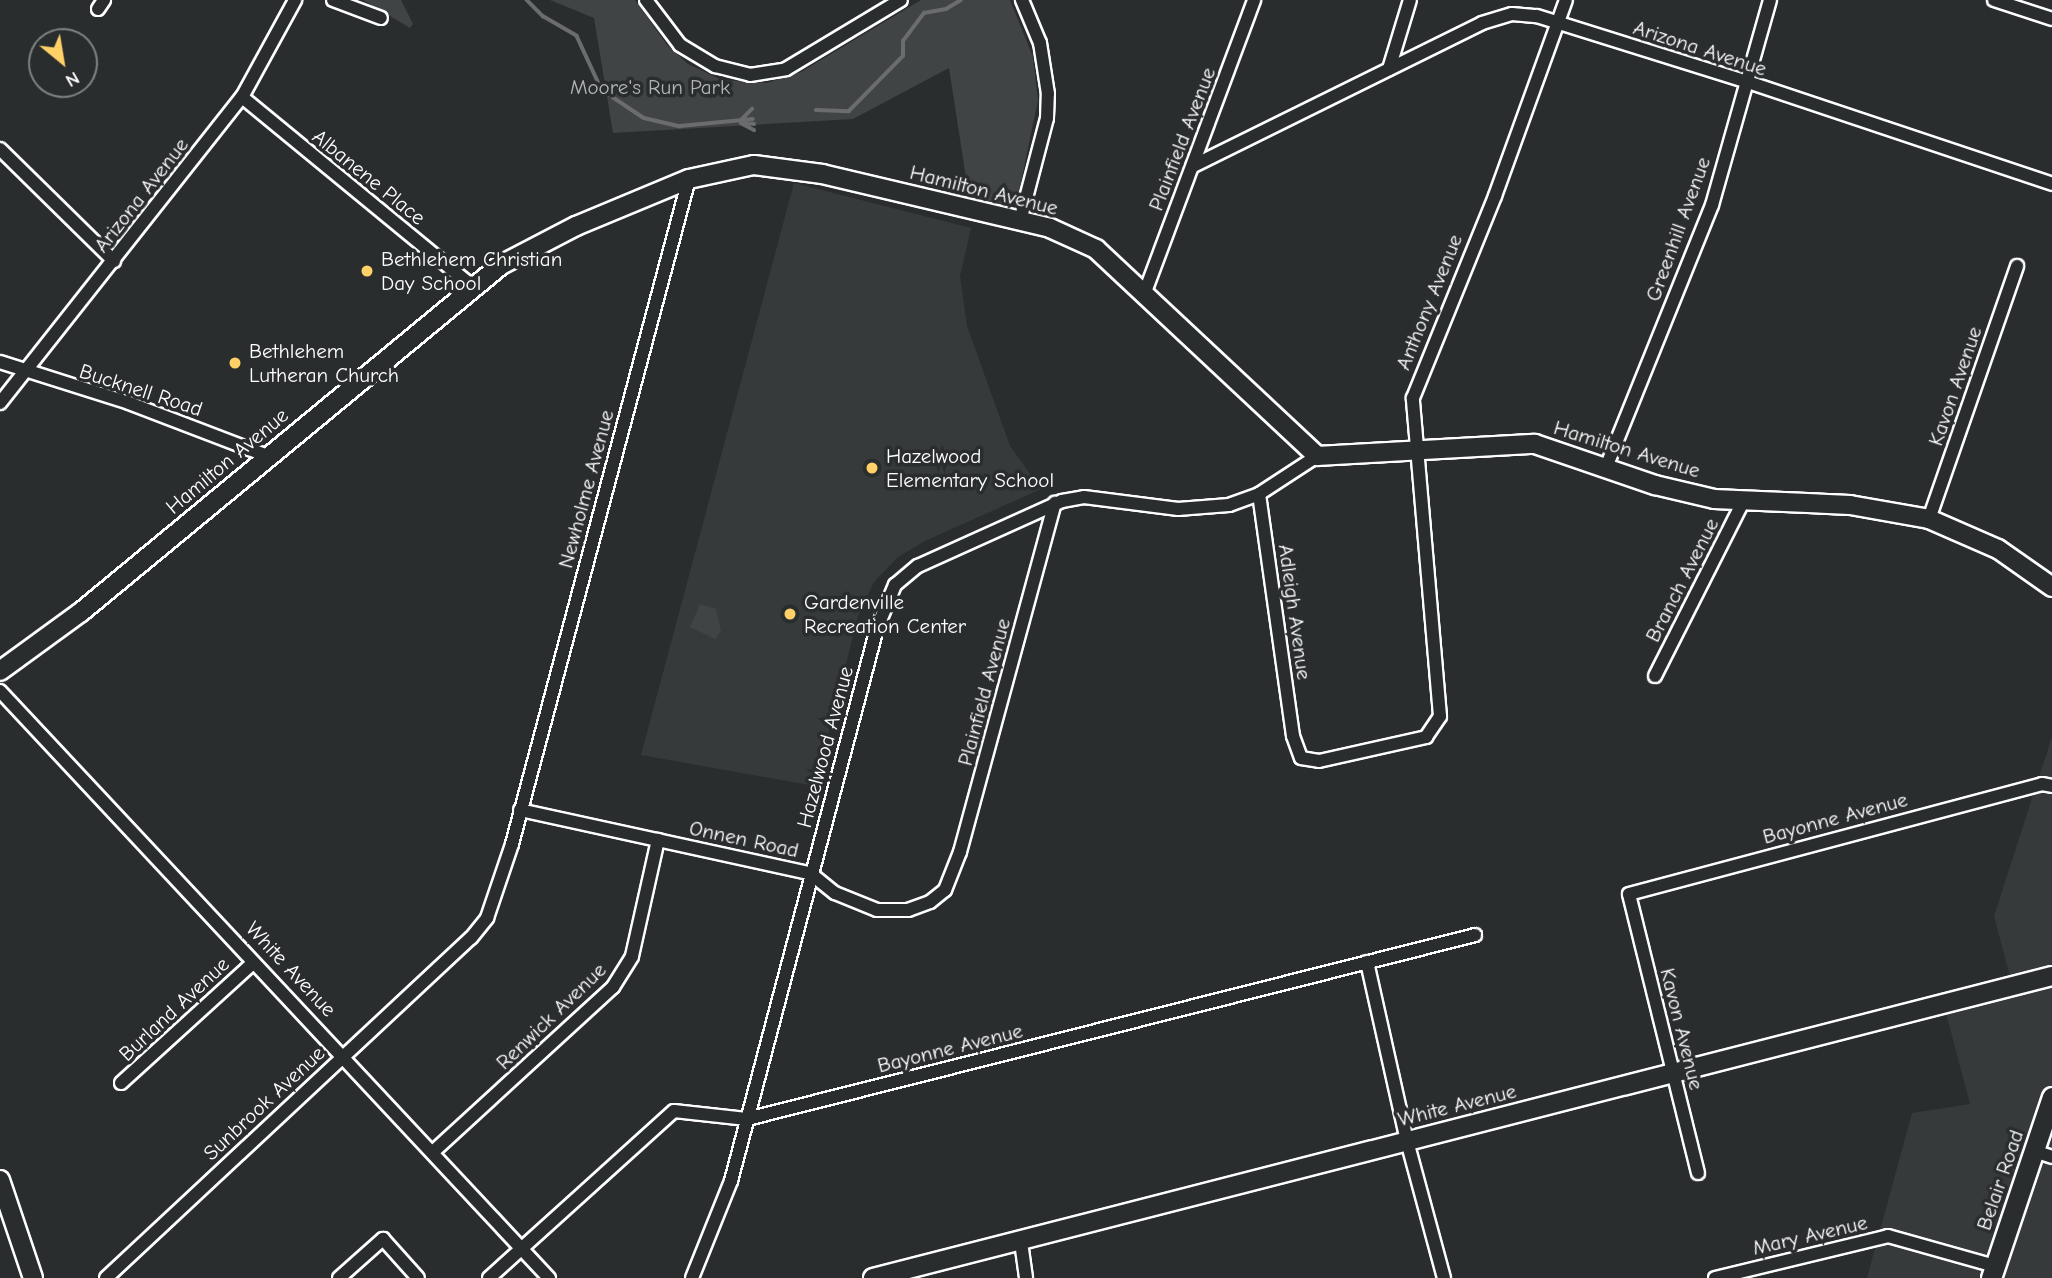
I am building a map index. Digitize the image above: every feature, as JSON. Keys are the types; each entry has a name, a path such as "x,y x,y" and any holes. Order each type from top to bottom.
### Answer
{"main road":[{"name":"Belair Road","path":"1993,1275 2043,1154 2052,1097"}],"street":[{"name":"Arizona Avenue","path":"0,403 242,97 295,0"},
{"path":"333,0 381,18"},
{"path":"646,0 680,45 715,66 750,75 794,65 901,0"},
{"path":"1020,221 1047,118 1048,94 1040,43 1022,0"},
{"name":"Plainfield Avenue","path":"1145,292 1254,0"},
{"path":"1389,69 1410,0"},
{"name":"Anthony Avenue","path":"1293,736 1301,758 1319,761 1418,740 1433,732 1440,716 1413,398 1494,196 1566,0"},
{"name":"Greenhill Avenue","path":"1607,466 1712,205 1770,0"},
{"path":"1994,0 2052,19"},
{"name":"Arizona Avenue","path":"1193,166 1502,16 1524,14 1748,82 2052,184"},
{"name":"Albanene Place","path":"242,97 473,287"},
{"path":"0,149 114,261"},
{"name":"Hamilton Avenue","path":"0,671 55,633 473,287 545,241 689,179 769,165 1050,228 1096,249 1145,292 1317,456 1535,444 1675,491 1743,502 1850,505 1929,519 1998,549 2052,587"},
{"name":"Newholme Avenue","path":"520,810 689,179"},
{"name":"Kavon Avenue","path":"1929,519 2017,266"},
{"name":"Bucknell Road","path":"0,362 24,373 129,403 268,456"},
{"name":"Hazelwood Avenue","path":"692,1278 732,1181 810,873 877,628 895,585 918,566 1055,503 1084,497 1178,509 1229,505 1259,494 1317,456"},
{"name":"Adleigh Avenue","path":"1259,494 1293,736"},
{"name":"Branch Avenue","path":"1655,676 1743,502"},
{"name":"Plainfield Avenue","path":"946,890 960,852 1055,503"},
{"name":"White Avenue","path":"0,691 341,1056 434,1151 549,1278"},
{"name":"Bayonne Avenue","path":"1629,894 2042,784 2052,786"},
{"name":"Onnen Road","path":"520,810 810,873 835,893 877,910 922,906 946,890"},
{"name":"Sunbrook Avenue","path":"106,1278 341,1056 471,938 487,918 520,810"},
{"name":"Renwick Avenue","path":"434,1151 613,987 632,956 658,840"},
{"name":"Kavon Avenue","path":"1629,894 1698,1173"},
{"name":"Bayonne Avenue","path":"489,1278 674,1111 747,1119 1475,935"},
{"name":"Burland Avenue","path":"121,1083 253,962"},
{"path":"1367,962 1407,1140 1444,1278"},
{"name":"White Avenue","path":"873,1278 2052,976"},
{"path":"0,1180 33,1278"},
{"name":"Mary Avenue","path":"1715,1278 1888,1236 1993,1275"},
{"path":"340,1278 383,1239 418,1278"},
{"path":"1021,1242 1026,1278"}],"shaded area":[{"name":"Hazelwood Elementary School","path":"794,183 971,228 960,276 967,326 1010,446 1041,489 925,541 898,557 874,582 858,616 815,786 641,755"},
{"path":"2052,737 2052,1278 1867,1278 1912,1113 1970,1104 1943,1002 2012,984 1994,916"}],"green space":[{"path":"363,0 401,0 413,24 410,28"},
{"name":"Moore's Run Park","path":"550,0 635,0 667,45 688,64 722,80 767,83 801,72 921,0 1010,0 1033,57 1038,100 1017,201 1012,206 969,197 949,68 853,119 613,133 594,18"},
{"path":"700,604 716,609 721,631 715,639 690,627"}],"waterway":[{"path":"527,0 543,16 577,36 602,90 644,118 680,126 753,119"},
{"path":"816,110 849,111 903,56 903,41 924,13 946,9 961,0"},
{"path":"740,121 752,109"},
{"path":"741,123 754,130"},
{"path":"744,123 754,124"}],"place":[{"name":"Bethlehem Christian Day School","path":"367,271"},
{"name":"Bethlehem Lutheran Church","path":"235,363"},
{"name":"Hazelwood Elementary School","path":"872,468"},
{"name":"Gardenville Recreation Center","path":"790,614"}]}
